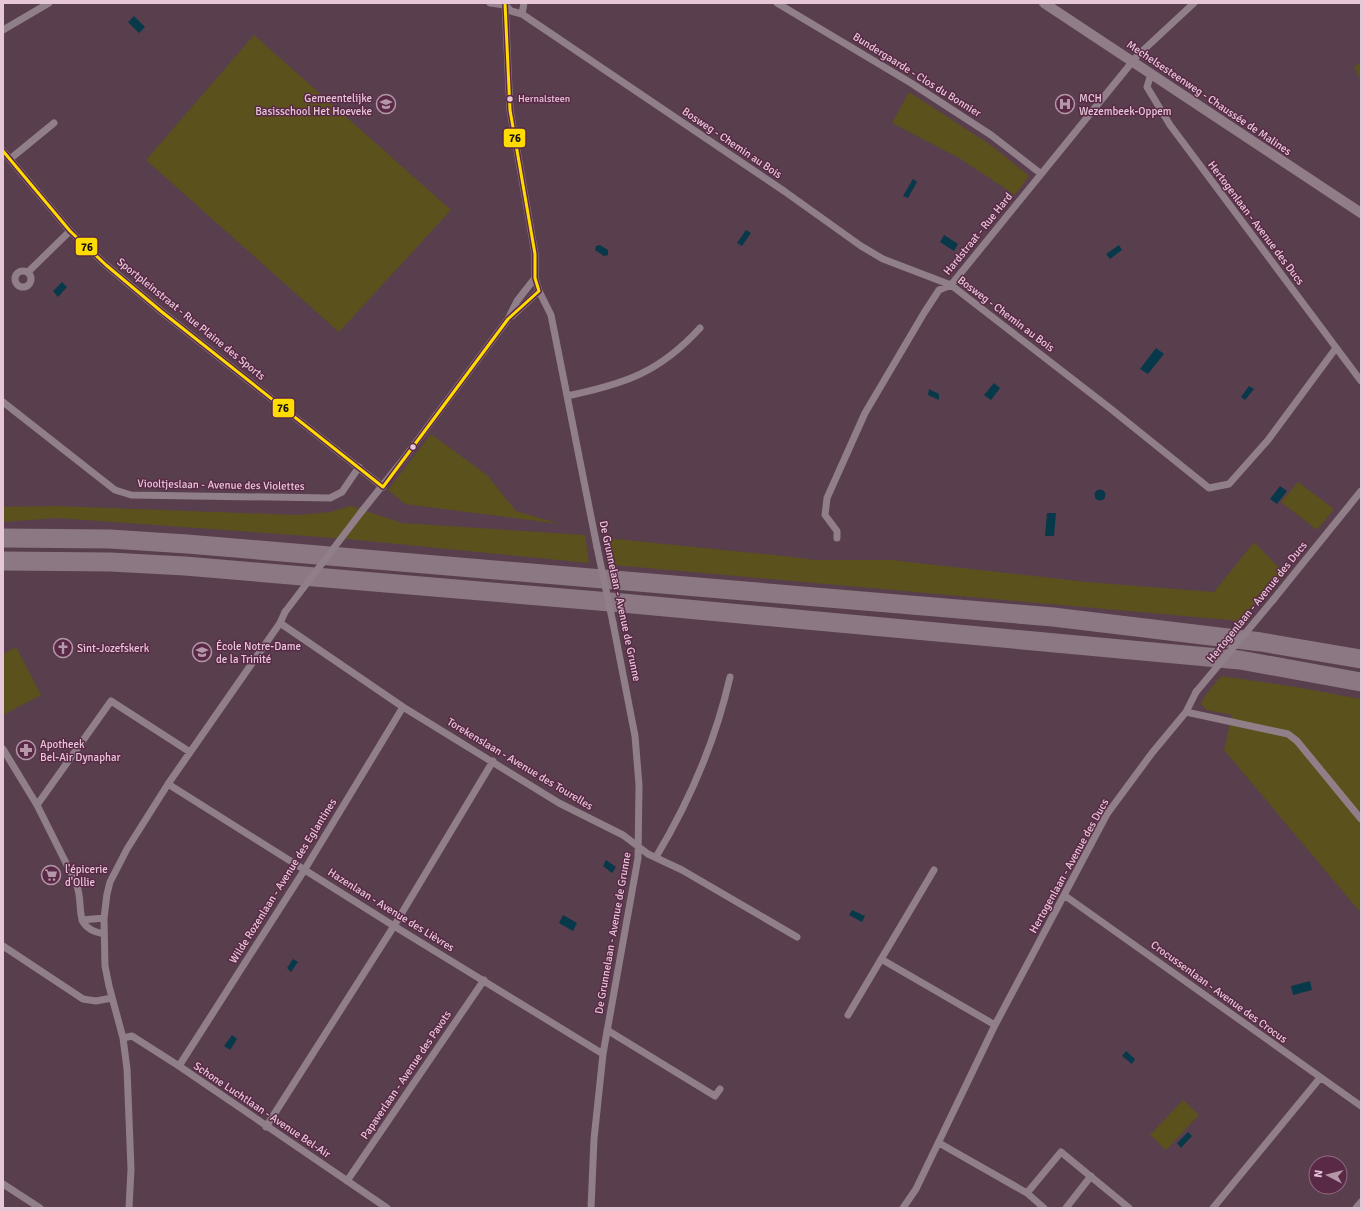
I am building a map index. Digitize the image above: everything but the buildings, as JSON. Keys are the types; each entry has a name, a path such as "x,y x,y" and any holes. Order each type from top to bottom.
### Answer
{"highway":[{"path":"3,538 110,539 187,544 1053,617 1261,642 1361,659"},
{"path":"3,560 110,562 185,566 638,604 1240,660 1361,682"}],"main road":[{"name":"Mechelsesteenweg - Chaussée de Malines","path":"1044,3 1361,213"}],"street":[{"path":"3,30 49,3"},
{"name":"Bosweg - Chemin au Bois","path":"490,3 505,4 511,11 522,14 784,191 860,246 883,258 951,285 1111,409 1209,488 1229,484 1268,440 1336,348"},
{"path":"522,14 524,3"},
{"name":"Bundergaarde - Clos du Bonnier","path":"777,3 911,83 991,135 1040,173"},
{"name":"Hardstraat - Rue Hard","path":"837,538 837,531 824,515 827,498 865,413 939,290 951,285 1040,173 1132,62 1194,3"},
{"name":"De Grunnelaan - Avenue de Grunne","path":"505,4 510,110 535,254 535,278 539,291 551,315 635,736 639,785 638,858 603,1054 594,1139 591,1208"},
{"name":"Hertogenlaan - Avenue des Ducs","path":"1151,74 1147,87 1170,125 1361,381"},
{"path":"10,160 54,123"},
{"name":"Sportpleinstraat - Rue Plaine des Sports","path":"3,151 70,231 106,265 162,312 383,486"},
{"path":"28,272 70,231"},
{"path":"129,1208 131,1169 127,1069 123,1038 105,966 104,918 110,882 127,849 168,784 280,622 285,612 362,511 383,486 508,319 517,301 535,278"},
{"path":"508,319 539,291"},
{"path":"567,396 608,387 639,376 681,348 700,328"},
{"name":"Viooltjeslaan - Avenue des Violettes","path":"3,402 115,490 131,495 330,498 342,492 360,467"},
{"name":"Hertogenlaan - Avenue des Ducs","path":"903,1208 916,1189 995,1025 1107,814 1152,753 1186,712 1196,692 1361,491"},
{"name":"Torekenslaan - Avenue des Tourelles","path":"280,622 403,707 559,803 623,836 639,846 648,854 682,870 797,937"},
{"path":"656,857 678,818 695,780 722,712 730,677"},
{"path":"37,805 111,700 190,752"},
{"name":"Wilde Rozenlaan - Avenue des Eglantines","path":"179,1066 305,869 403,707"},
{"path":"1186,712 1288,734 1297,741 1361,819"},
{"path":"3,749 37,805 76,882 79,890 82,920 85,927 91,932 104,934"},
{"path":"266,1127 394,926 493,761"},
{"name":"Hazenlaan - Avenue des Lièvres","path":"168,784 394,926 603,1054"},
{"path":"848,1015 934,870"},
{"name":"Crocussenlaan - Avenue des Crocus","path":"1064,895 1361,1106"},
{"path":"82,920 104,918"},
{"path":"3,946 83,1000 96,1001 112,998"},
{"path":"881,959 995,1025"},
{"name":"Papaverlaan - Avenue des Pavots","path":"348,1181 484,980"},
{"path":"607,1030 715,1096 720,1088"},
{"name":"Schone Luchtlaan - Avenue Bel-Air","path":"123,1038 132,1036 179,1066 266,1127 387,1208"},
{"path":"1213,1208 1320,1078"},
{"path":"939,1143 1027,1193 1044,1208"},
{"path":"1027,1193 1061,1152 1129,1208"},
{"path":"1066,1208 1091,1176"},
{"path":"3,1184 40,1208"},
{"path":"1356,1208 1361,1202"}],"shaded area":[{"path":"254,35 451,210 339,332 146,160"},
{"path":"1361,63 1361,82 1354,66"},
{"path":"909,92 992,146 1029,176 1015,195 959,158 892,123"},
{"path":"431,434 487,475 516,511 560,524 405,504 388,490"},
{"path":"1298,482 1334,509 1317,530 1281,502"},
{"path":"55,506 298,515 330,512 351,506 402,523 585,535 589,563 348,539 57,518 3,522 3,507"},
{"path":"606,538 815,560 891,560 1087,582 1214,592 1254,542 1286,575 1259,598 1240,621 613,565"},
{"path":"16,647 41,695 3,715 3,654"},
{"path":"1221,676 1296,687 1361,699 1361,913 1224,750 1232,715 1207,710 1201,704 1204,697"},
{"path":"1183,1100 1199,1115 1166,1150 1150,1135"}],"water":[{"path":"134,16 145,27 139,33 128,22"},
{"path":"913,179 917,182 908,198 903,196"},
{"path":"746,230 751,233 742,246 737,243"},
{"path":"944,235 958,244 954,251 940,242"},
{"path":"600,245 608,250 608,255 604,256 595,250 596,246"},
{"path":"1119,245 1122,250 1110,259 1106,254"},
{"path":"62,282 67,287 58,297 53,291"},
{"path":"1156,348 1164,354 1148,374 1140,369"},
{"path":"994,383 1000,388 991,400 984,395"},
{"path":"1249,386 1254,389 1245,400 1241,397"},
{"path":"929,389 939,394 939,400 928,395"},
{"path":"1280,486 1287,491 1277,504 1270,499"},
{"path":"1100,489 1104,491 1106,495 1104,499 1100,501 1096,499 1094,495 1096,491"},
{"path":"1047,513 1056,513 1054,536 1045,536"},
{"path":"606,860 616,867 612,873 603,866"},
{"path":"852,910 865,916 862,922 849,915"},
{"path":"563,915 577,923 573,931 559,923"},
{"path":"293,959 298,962 291,972 287,968"},
{"path":"1310,981 1312,990 1293,995 1291,986"},
{"path":"232,1035 237,1039 230,1050 224,1046"},
{"path":"1126,1051 1135,1059 1132,1064 1122,1056"},
{"path":"1188,1132 1192,1136 1181,1148 1177,1143"}],"transit line":[{"name":"76","path":"383,487 508,319 539,291 535,278 535,254 510,110 505,3"},
{"name":"76","path":"3,151 70,231 106,265 162,312 383,487"}],"place":[{"name":"Hernalsteen","path":"510,99"},
{"name":"Gemeentelijke Basisschool Het Hoeveke","path":"386,104"},
{"name":"MCH Wezembeek-Oppem","path":"1065,104"},
{"name":"Sint-Jozefskerk","path":"63,648"},
{"name":"École Notre-Dame de la Trinité","path":"202,652"},
{"name":"Apotheek Bel-Air Dynaphar","path":"26,750"},
{"name":"l'épicerie d'Ollie","path":"51,875"}]}
